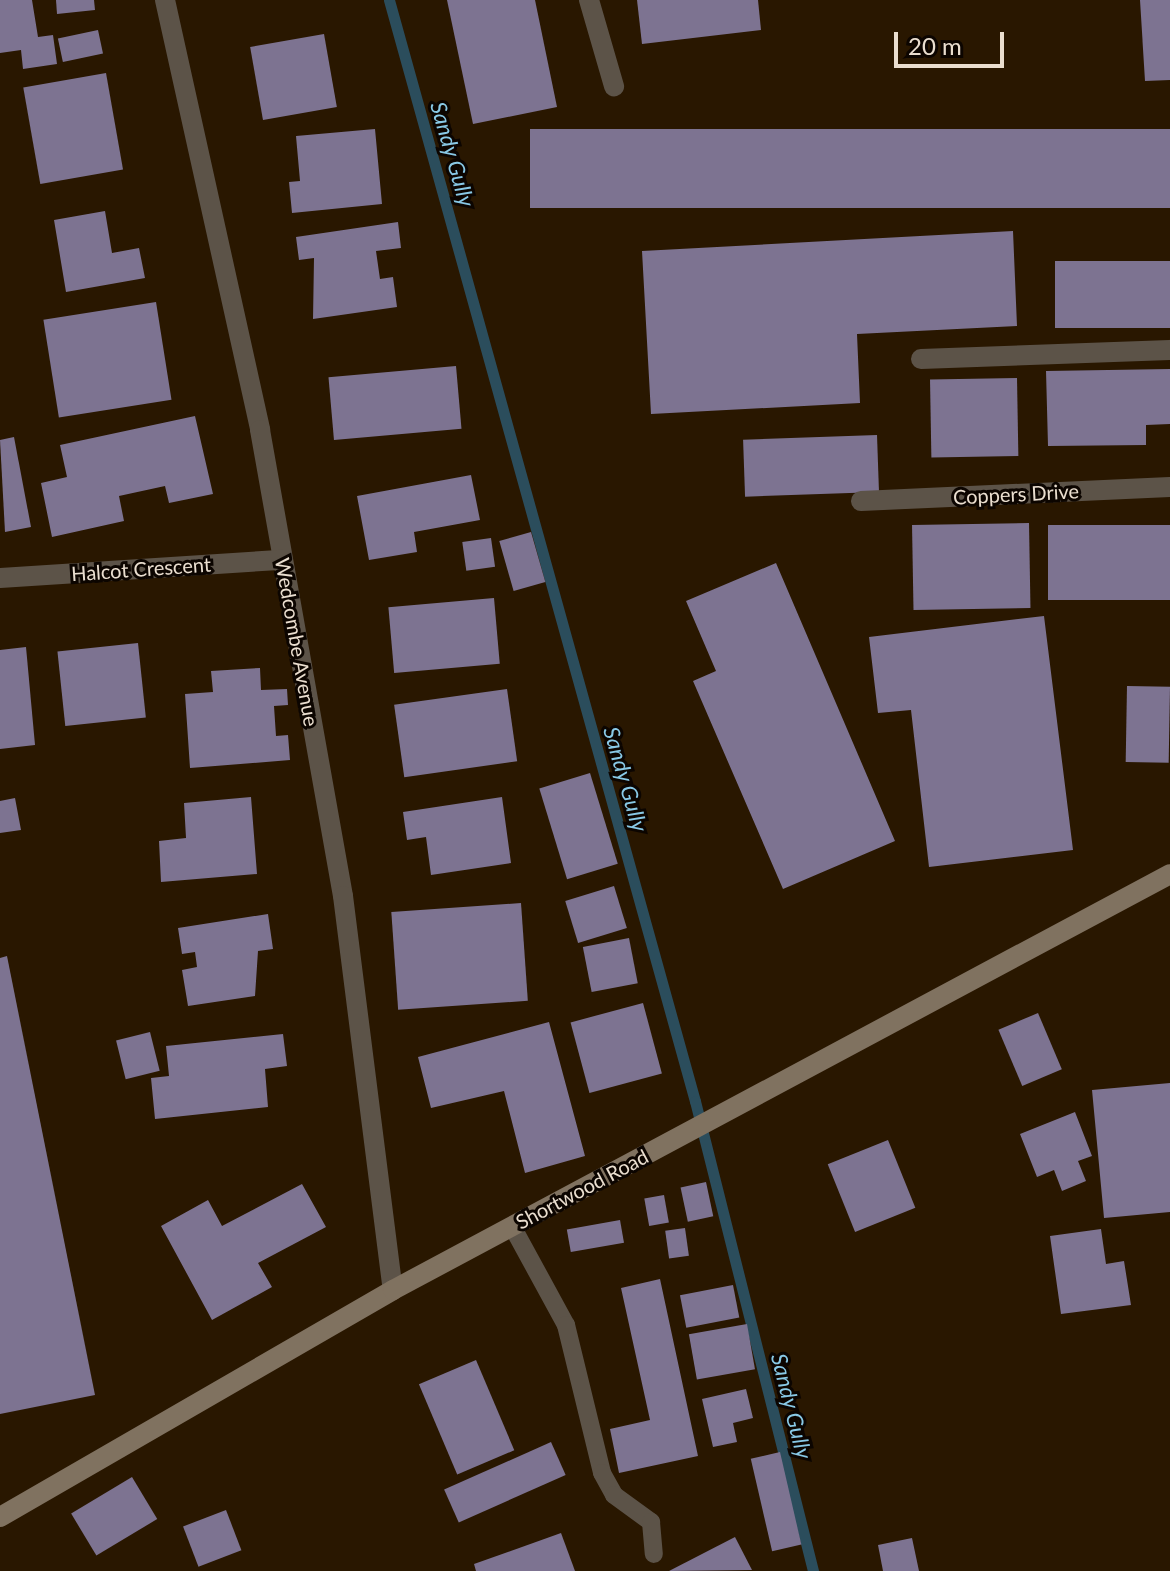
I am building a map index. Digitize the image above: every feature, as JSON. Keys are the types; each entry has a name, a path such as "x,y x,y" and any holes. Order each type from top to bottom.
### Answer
{"main road":[{"name":"Shortwood Road","path":"0,1517 393,1290 1170,874"}],"street":[{"name":"Wedcombe Avenue","path":"165,0 282,560 343,896 393,1290"},
{"path":"589,0 614,86"},
{"path":"921,359 1170,350"},
{"name":"Coppers Drive","path":"861,501 1170,487"},
{"name":"Halcot Crescent","path":"0,578 282,560"}],"lane":[{"path":"512,1226 566,1325 602,1473 614,1495 651,1522 654,1554"}],"building":[{"path":"0,0 32,0 38,37 53,35 57,64 23,69 21,50 0,53"},
{"path":"56,0 94,0 95,10 57,14"},
{"path":"447,0 535,0 557,107 473,124"},
{"path":"637,0 758,0 761,30 642,44"},
{"path":"1140,0 1170,0 1170,80 1145,81"},
{"path":"98,30 103,53 63,62 58,39"},
{"path":"324,34 337,107 263,120 250,47"},
{"path":"106,73 123,170 40,184 23,88"},
{"path":"375,129 382,204 292,213 289,182 300,181 296,136"},
{"path":"530,129 1170,129 1170,208 530,208"},
{"path":"105,211 112,253 139,248 145,278 66,292 54,220"},
{"path":"398,222 401,248 376,251 380,279 393,277 397,307 313,319 314,258 299,260 296,237"},
{"path":"1013,231 1017,326 857,334 860,403 651,414 642,251"},
{"path":"1055,261 1170,261 1170,328 1055,328"},
{"path":"156,302 171,400 59,418 43,320"},
{"path":"456,366 461,429 334,440 328,377"},
{"path":"1170,369 1170,424 1146,425 1146,445 1048,446 1046,371"},
{"path":"1017,378 1018,456 931,458 930,380"},
{"path":"195,416 213,494 169,503 165,486 119,496 124,521 52,537 41,483 67,477 60,445"},
{"path":"877,435 879,492 745,497 743,440"},
{"path":"14,437 31,527 5,532 0,440"},
{"path":"471,475 480,520 414,532 417,552 369,560 357,496"},
{"path":"1029,523 1030,608 914,610 912,525"},
{"path":"1048,525 1170,525 1170,600 1048,600"},
{"path":"531,532 545,582 514,591 499,541"},
{"path":"491,538 495,567 466,571 462,542"},
{"path":"776,563 895,841 783,889 693,681 716,671 686,601"},
{"path":"494,598 500,664 394,673 388,607"},
{"path":"1044,616 1073,850 929,867 911,710 878,713 869,637"},
{"path":"138,643 146,718 65,726 57,651"},
{"path":"26,647 35,745 0,749 0,650"},
{"path":"260,668 261,690 287,689 288,705 274,706 276,736 288,735 290,760 190,768 185,694 213,692 211,671"},
{"path":"1127,686 1170,687 1169,763 1126,762"},
{"path":"507,689 517,761 404,777 394,705"},
{"path":"590,773 618,864 567,879 539,788"},
{"path":"251,797 257,874 161,882 159,841 186,838 184,803"},
{"path":"502,797 511,863 431,875 426,837 407,840 403,812"},
{"path":"15,798 21,830 0,833 0,801"},
{"path":"614,886 627,928 578,943 565,901"},
{"path":"521,903 528,1001 398,1010 391,912"},
{"path":"268,914 273,949 258,951 255,996 188,1006 182,970 197,967 195,952 182,954 178,928"},
{"path":"629,938 638,983 592,992 583,947"},
{"path":"7,956 95,1395 0,1414 0,958"},
{"path":"643,1003 662,1074 589,1093 571,1022"},
{"path":"1038,1013 1062,1069 1022,1086 998,1030"},
{"path":"549,1022 585,1156 525,1173 504,1091 431,1108 418,1057"},
{"path":"150,1032 160,1071 126,1079 116,1040"},
{"path":"283,1034 287,1066 265,1069 268,1107 155,1119 151,1078 169,1076 166,1046"},
{"path":"1170,1083 1170,1212 1104,1218 1092,1090"},
{"path":"1075,1112 1092,1156 1078,1161 1086,1181 1062,1191 1054,1170 1037,1177 1020,1134"},
{"path":"888,1140 915,1208 855,1232 828,1164"},
{"path":"706,1182 713,1216 688,1222 681,1187"},
{"path":"302,1184 326,1227 258,1263 272,1287 212,1320 161,1226 208,1200 222,1226"},
{"path":"664,1195 669,1223 649,1226 644,1198"},
{"path":"620,1220 624,1243 571,1252 567,1229"},
{"path":"685,1228 689,1256 669,1259 665,1231"},
{"path":"1101,1229 1106,1264 1124,1261 1131,1305 1061,1314 1050,1236"},
{"path":"660,1279 698,1456 619,1473 610,1429 650,1420 621,1288"},
{"path":"733,1285 739,1317 686,1328 680,1295"},
{"path":"747,1324 755,1369 697,1380 689,1334"},
{"path":"476,1360 514,1450 457,1474 419,1384"},
{"path":"746,1389 753,1418 733,1423 737,1442 713,1447 702,1399"},
{"path":"551,1442 566,1475 459,1522 444,1490"},
{"path":"780,1452 801,1545 772,1551 751,1459"},
{"path":"132,1477 157,1519 96,1556 71,1514"},
{"path":"226,1510 241,1550 198,1567 183,1526"},
{"path":"561,1533 575,1571 476,1571 474,1564"},
{"path":"735,1537 752,1570 669,1571"},
{"path":"912,1538 919,1571 883,1571 878,1545"}],"waterway":[{"name":"Sandy Gully","path":"389,0 695,1101 813,1571"}]}
